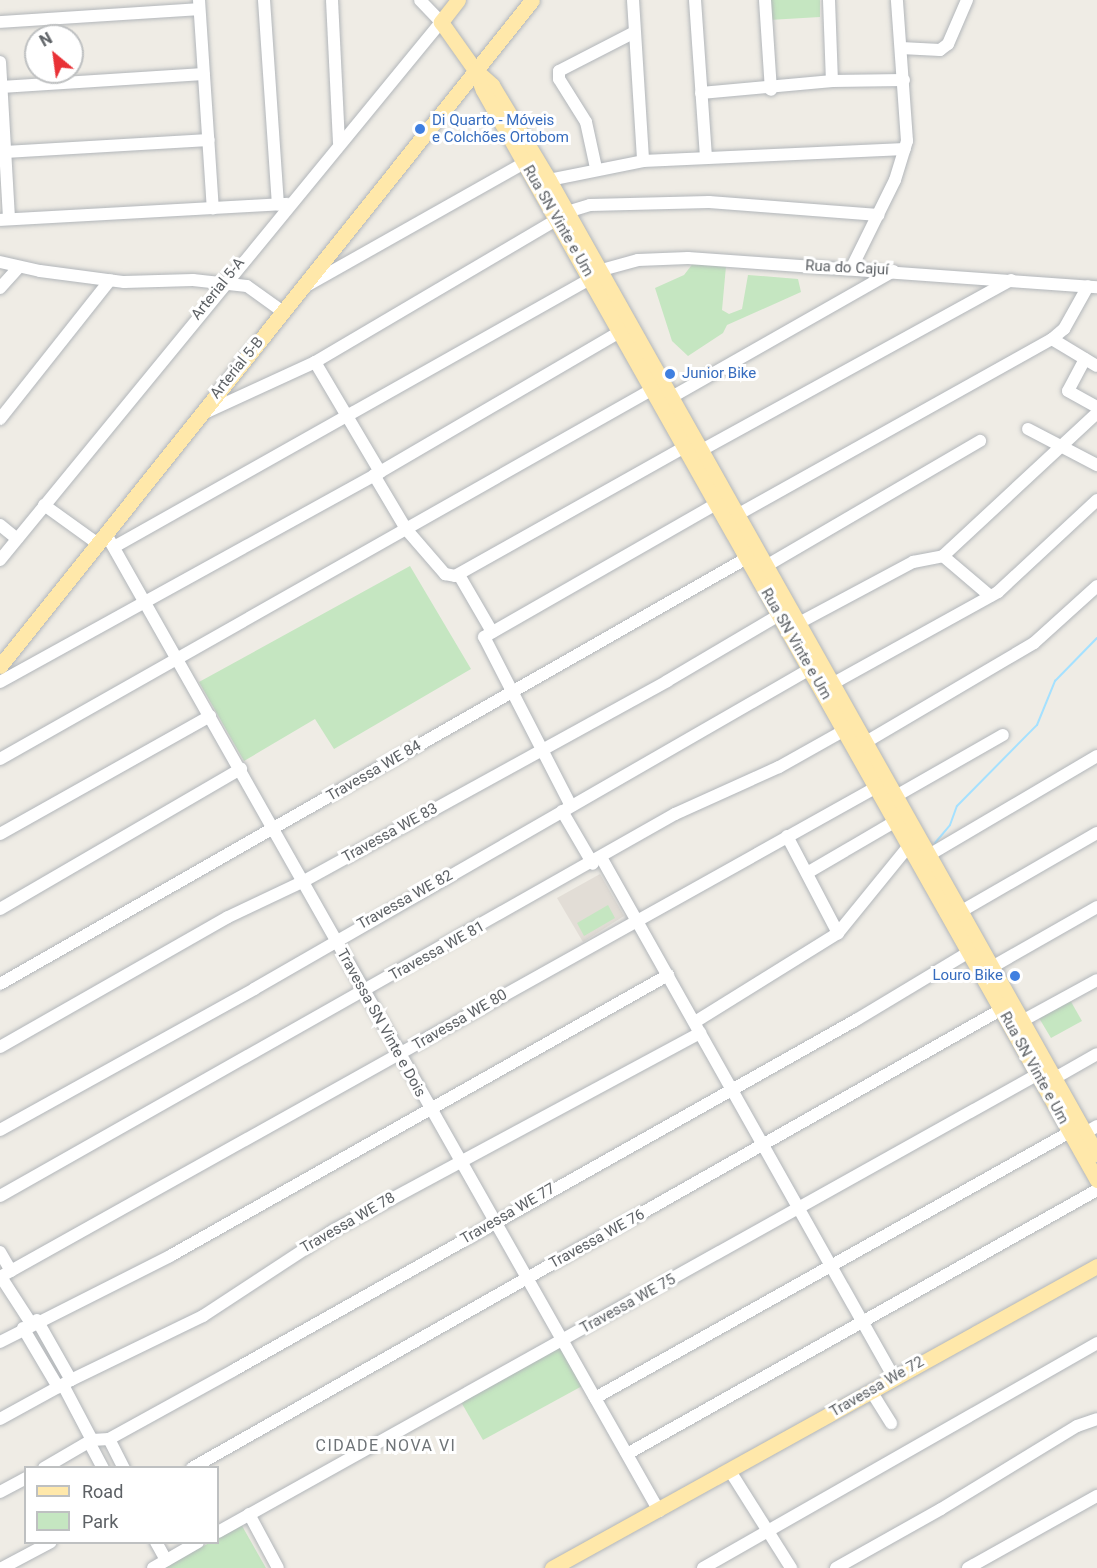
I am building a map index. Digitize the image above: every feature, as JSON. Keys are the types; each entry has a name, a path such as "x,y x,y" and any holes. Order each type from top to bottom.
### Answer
{"main road":[{"path":"458,0 441,22 475,70"},
{"name":"Arterial 5-B","path":"0,666 106,542 199,416 532,0"},
{"name":"Rua SN Vinte e Um","path":"475,70 483,90 524,163 550,191"},
{"name":"Rua SN Vinte e Um","path":"475,70 492,85 594,275 670,398 685,447 716,504 737,523 747,558 778,615 845,730 866,752"},
{"name":"Rua SN Vinte e Um","path":"594,275 620,332 653,389 700,451 737,523 766,566 832,684 901,818 929,855 1097,1154"},
{"name":"Rua SN Vinte e Um","path":"882,784 896,796 908,847 1038,1074 1084,1130 1097,1180"},
{"name":"Travessa We 72","path":"659,1511 871,1391 893,1376 1097,1266"},
{"path":"552,1568 659,1511"}],"street":[{"path":"0,62 5,152 5,219 283,204 264,0"},
{"path":"332,0 339,143"},
{"path":"420,0 441,22"},
{"path":"633,0 643,161"},
{"path":"695,0 706,158"},
{"path":"765,0 771,90"},
{"path":"829,0 832,81"},
{"path":"851,269 879,215 905,149 908,127 897,0"},
{"path":"901,48 940,50 948,44 967,0"},
{"path":"0,22 199,5 213,209"},
{"name":"Arterial 5-A","path":"0,560 224,283 283,204 339,143 441,22"},
{"path":"596,168 586,122 559,79 559,71 635,32"},
{"path":"1,87 204,74"},
{"path":"701,93 771,90 832,81 904,80"},
{"path":"5,152 208,140"},
{"path":"550,191 596,168 643,161 905,149"},
{"path":"303,288 524,163"},
{"path":"199,416 315,362 562,216 590,205 709,202 879,215"},
{"name":"Rua do Cajuí","path":"106,542 346,415 594,275 638,260 676,258 895,270 1092,286"},
{"path":"0,262 19,267 110,280 224,283 247,286 283,312"},
{"path":"0,288 19,267"},
{"path":"670,398 895,270"},
{"path":"0,419 110,280"},
{"path":"700,451 1011,280"},
{"path":"737,523 1052,339 1064,329 1092,286"},
{"path":"0,682 377,474 620,332"},
{"path":"1052,339 1097,366"},
{"path":"1085,359 1068,392 1097,406"},
{"path":"315,362 346,415 406,529 446,576 459,575 685,447"},
{"path":"0,759 653,389"},
{"path":"797,624 913,562 943,556 1097,413"},
{"path":"1028,429 1097,465"},
{"path":"766,566 981,441"},
{"path":"832,684 1007,585 1097,500"},
{"path":"716,504 492,632 483,640 539,748 566,809 597,862 638,919 762,1145 832,1264 893,1376"},
{"path":"44,505 106,542"},
{"path":"0,525 17,539"},
{"name":"Travessa SN Vinte e Dois","path":"106,542 146,603 241,769 398,1055 496,1221 659,1511"},
{"path":"943,556 990,596"},
{"name":"Travessa WE 84","path":"0,984 747,558"},
{"path":"459,575 492,632"},
{"path":"866,752 1034,643 1097,586"},
{"name":"Travessa WE 83","path":"0,1047 228,917 303,882 539,748 667,681 778,615"},
{"name":"Travessa WE 82","path":"0,1130 810,669"},
{"path":"0,834 210,716"},
{"name":"Travessa WE 81","path":"0,1196 597,862 675,814 779,767 845,730"},
{"path":"896,796 1003,735"},
{"path":"929,855 1097,756"},
{"path":"0,909 241,769"},
{"name":"Travessa WE 80","path":"4,1275 882,784"},
{"path":"807,873 901,818"},
{"path":"960,912 1097,832"},
{"path":"787,836 838,933"},
{"name":"Travessa WE 78","path":"0,1419 64,1384 203,1316 308,1245 698,1027 838,933 908,847"},
{"path":"992,967 1097,907"},
{"name":"Travessa WE 77","path":"46,1466 90,1441 109,1439 731,1089 969,952"},
{"path":"0,1342 170,1256 668,975"},
{"path":"1022,1021 1097,980"},
{"name":"Travessa WE 76","path":"194,1466 1002,1009"},
{"path":"1054,1078 1097,1054"},
{"name":"Travessa WE 75","path":"219,1531 1038,1074"},
{"path":"595,1398 832,1264 1084,1130"},
{"path":"627,1454 1097,1190"},
{"path":"0,1252 4,1275 64,1384 102,1466"},
{"path":"703,1568 1097,1343"},
{"path":"871,1391 891,1423"},
{"path":"836,1568 941,1509 1077,1426 1097,1419"},
{"path":"109,1439 123,1466"},
{"path":"730,1471 791,1568"},
{"path":"0,1492 24,1479"},
{"path":"972,1567 1097,1496"},
{"path":"249,1514 278,1568"},
{"path":"2,1568 47,1544"},
{"path":"157,1544 166,1560"},
{"path":"153,1568 194,1544"}],"shaded area":[{"path":"600,874 624,916 583,942 557,898"}],"green space":[{"path":"767,0 820,0 820,17 769,20"},
{"path":"694,262 726,266 722,310 729,314 742,309 748,275 798,279 801,292 727,325 723,333 688,356 672,341 655,288 684,275"},
{"path":"410,566 471,669 334,749 315,719 244,761 199,682"},
{"path":"608,905 615,918 584,936 577,923"},
{"path":"1070,1000 1082,1021 1051,1038 1039,1018"},
{"path":"561,1346 584,1385 483,1440 461,1402"},
{"path":"241,1524 266,1568 164,1568 207,1544 219,1544 219,1537"}],"waterway":[{"path":"935,843 950,825 957,806 1037,725 1055,681 1097,638"}],"place":[{"name":"Di Quarto - Móveis e Colchões Ortobom","path":"420,129"},
{"name":"Junior Bike","path":"670,374"},
{"name":"Louro Bike","path":"1015,976"}],"district":[{"name":"CIDADE NOVA VI","path":"386,1446"}]}
